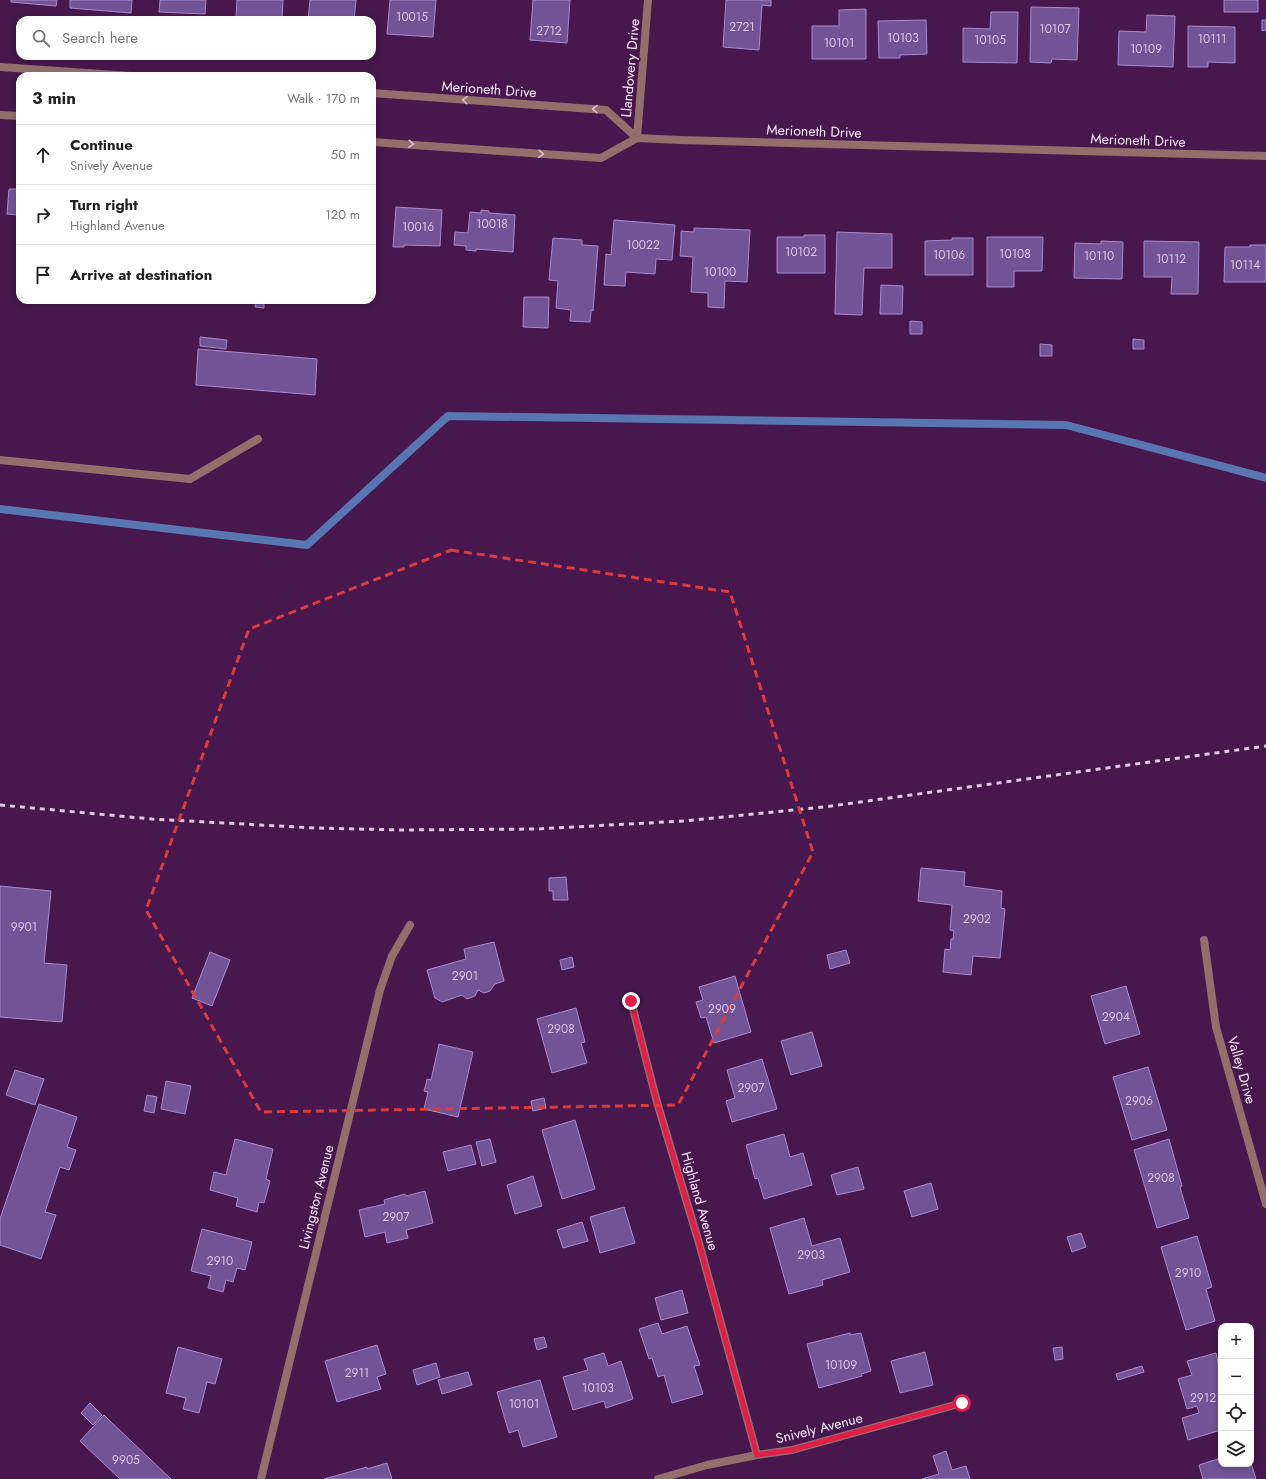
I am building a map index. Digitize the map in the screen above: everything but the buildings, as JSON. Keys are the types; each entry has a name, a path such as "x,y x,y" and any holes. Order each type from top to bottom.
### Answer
{"street":[{"name":"Llandovery Drive","path":"637,138 648,0"},
{"path":"0,67 73,72"},
{"name":"Merioneth Drive","path":"376,93 606,110 637,138 1266,156"},
{"path":"0,115 16,116"},
{"path":"376,142 601,158 637,138"},
{"path":"0,460 190,479 258,440"},
{"name":"Livingston Avenue","path":"261,1479 380,990 392,956 410,925"},
{"name":"Valley Drive","path":"1204,940 1216,1027 1266,1204"},
{"name":"Highland Avenue","path":"631,1001 657,1102 699,1243 757,1455"},
{"name":"Snively Avenue","path":"658,1479 707,1465 792,1450 962,1403"}],"highlighted area":[{"path":"451,550 730,592 813,852 678,1105 261,1112 146,910 249,629"}],"waterway":[{"path":"0,509 307,545 448,416 1066,425 1266,478"}],"railway":[{"path":"0,805 152,819 315,828 401,830 537,829 684,821 824,807 1266,746"}],"route":[{"path":"631,1001 657,1102 699,1243 757,1455 792,1450 962,1403"}]}
